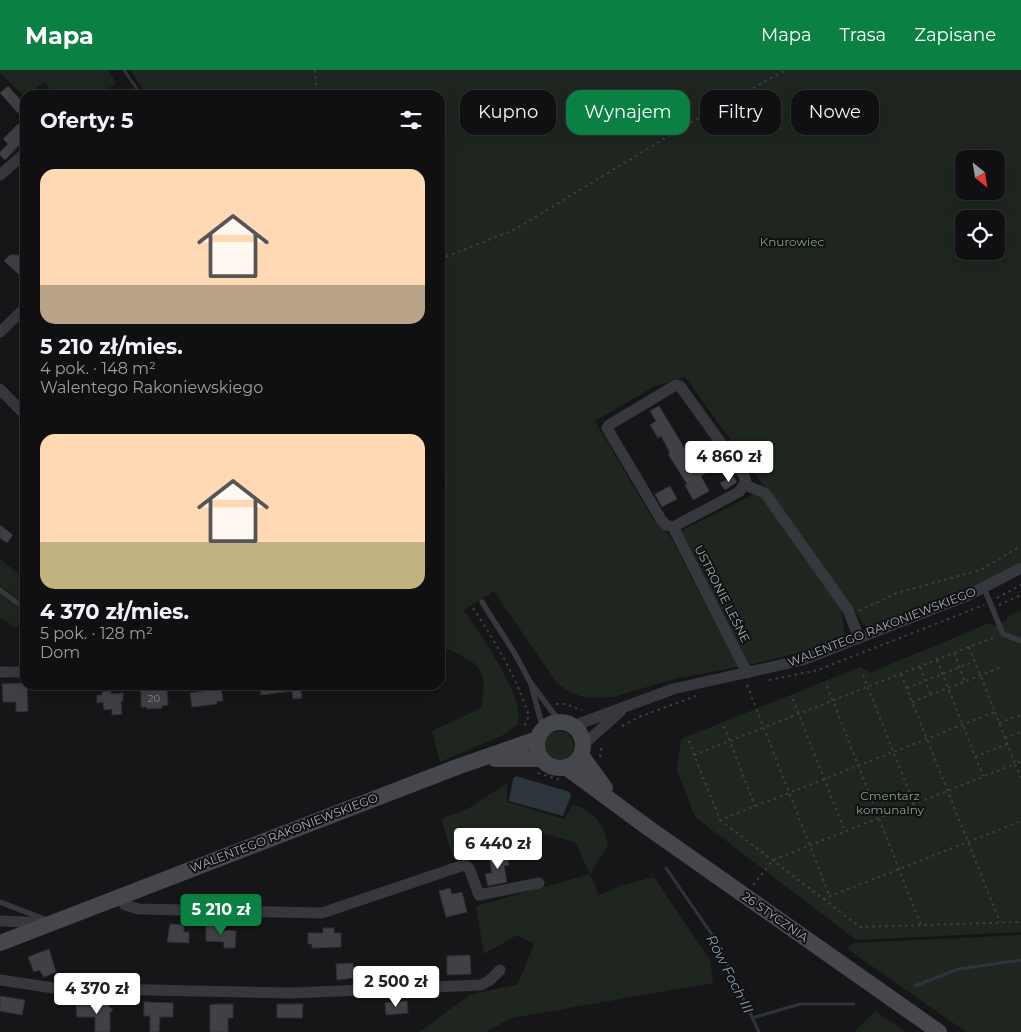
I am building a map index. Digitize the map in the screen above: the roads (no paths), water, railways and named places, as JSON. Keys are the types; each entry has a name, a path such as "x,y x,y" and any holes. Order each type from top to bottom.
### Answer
{"street":[{"path":"0,175 20,157"},
{"path":"0,332 20,313"},
{"name":"USTRONIE LEŚNE","path":"745,485 744,475 680,386 674,385 607,428 662,521 669,527 673,527 747,673"},
{"path":"0,389 20,410"},
{"path":"673,527 739,492 745,485 765,493 850,615 859,638"},
{"name":"WALENTEGO RAKONIEWSKIEGO","path":"566,724 624,708 646,698 686,685 803,660 984,588 1021,568"},
{"path":"0,672 20,672"},
{"name":"WALENTEGO RAKONIEWSKIEGO","path":"582,750 624,708"},
{"path":"550,724 566,724 580,734 582,750 575,763 564,774 555,768 538,765 536,746 540,734 550,724"},
{"name":"WALENTEGO RAKONIEWSKIEGO","path":"0,943 457,767 485,759 540,734"},
{"name":"26 STYCZNIA","path":"582,750 613,800"},
{"name":"WALENTEGO RAKONIEWSKIEGO","path":"485,759 538,765"},
{"name":"26 STYCZNIA","path":"564,774 613,800 647,827 939,1032"},
{"path":"120,896 125,905 139,909 322,912 464,865 471,871 479,895 539,883"},
{"path":"0,922 51,923"},
{"path":"0,980 54,988 292,993 481,984 490,980 500,970"}],"lane":[{"path":"984,588 1003,634 1021,641"},
{"path":"0,590 20,604"},
{"path":"482,602 516,654 530,682 566,724"},
{"path":"530,682 540,734"},
{"path":"0,902 27,911 51,923"}],"waterway":[{"name":"Rów Foch III","path":"124,70 138,90"},
{"name":"Rów Foch III","path":"666,868 715,939 759,1032"},
{"path":"915,986 958,969 1021,960"},
{"path":"752,1018 800,1004 854,1004"}],"park label":[{"name":"Knurowiec","path":"792,242"},
{"name":"Cmentarz komunalny","path":"890,803"}]}
